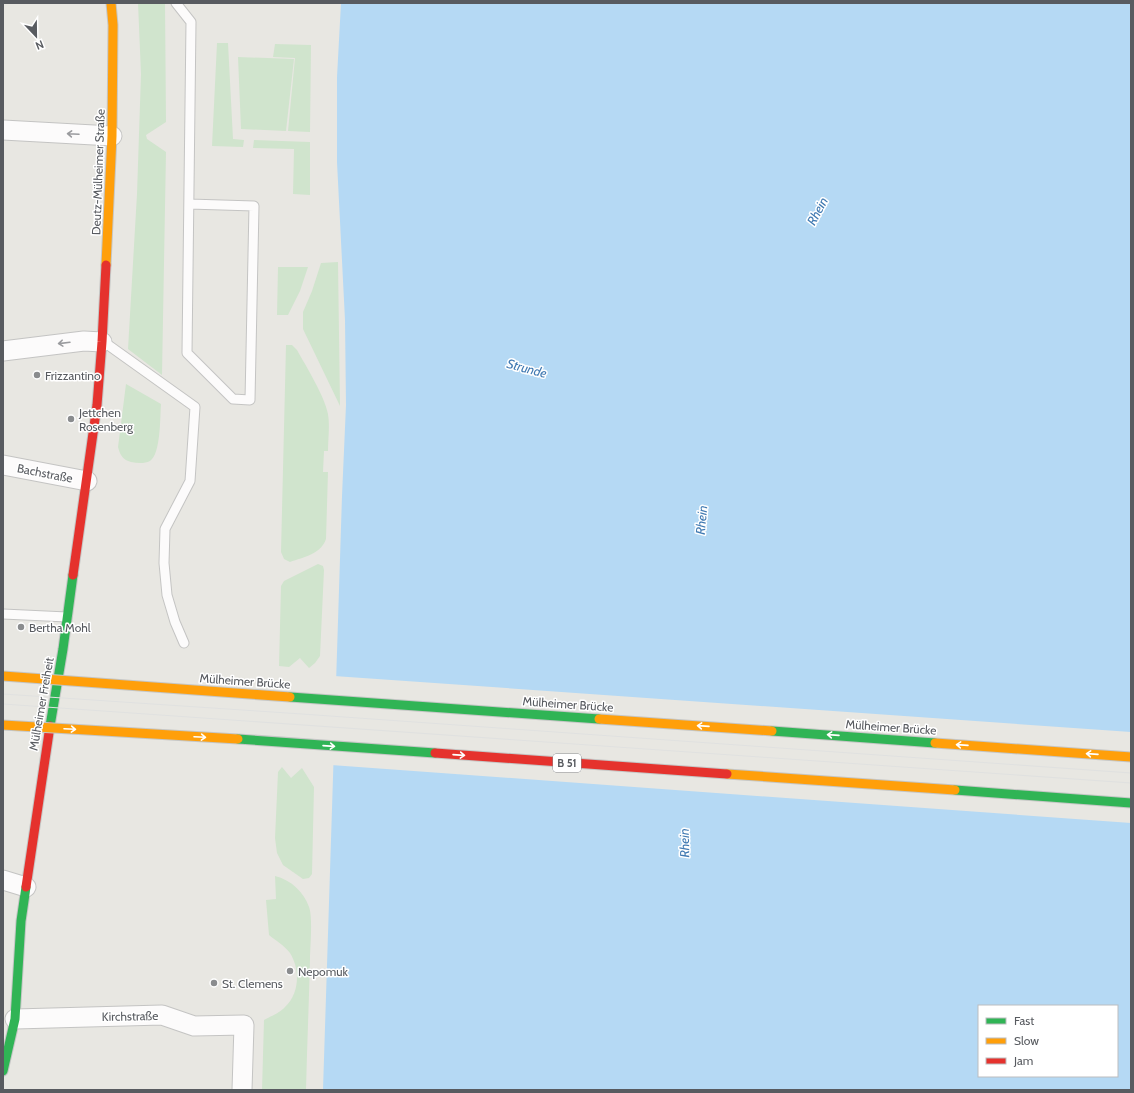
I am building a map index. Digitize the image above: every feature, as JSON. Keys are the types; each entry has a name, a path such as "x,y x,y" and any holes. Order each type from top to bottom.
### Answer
{"main road":[{"name":"Deutz-Mülheimer Straße","path":"102,342 112,136 113,25 111,3"},
{"name":"Mülheimer Freiheit","path":"3,1071 15,1019 21,921 87,481 97,405 102,342"},
{"name":"Mülheimer Brücke","path":"3,676 1131,757"},
{"name":"B 51","path":"3,716 315,736 1044,787"},
{"name":"B 51","path":"3,725 252,740 1131,803"}],"street":[{"path":"3,130 112,136"},
{"path":"3,351 84,341 102,342"},
{"name":"Bachstraße","path":"3,465 87,481"},
{"path":"3,880 26,887"},
{"name":"Kirchstraße","path":"15,1019 162,1015 194,1026 244,1025 242,1090"}],"lane":[{"path":"176,3 191,22 187,353 232,399 250,400 254,206 189,204"},
{"path":"102,342 195,407 190,481 165,529 164,563 167,595 175,622 184,643"},
{"path":"3,614 67,618"}],"green space":[{"path":"138,3 165,3 166,122 146,135 147,139 166,152 162,375 128,349 137,194 141,74"},
{"path":"217,43 228,43 233,139 244,140 243,147 212,146"},
{"path":"275,44 311,45 310,132 288,131 295,58 273,57"},
{"path":"238,57 294,59 286,131 241,129"},
{"path":"254,140 310,142 310,195 293,194 294,149 253,148"},
{"path":"338,262 340,406 303,329 303,312 312,291 321,263"},
{"path":"278,267 308,267 300,291 288,315 277,315"},
{"path":"286,345 292,345 297,350 310,373 326,407 329,423 328,451 324,451 323,472 328,472 326,539 324,544 316,552 290,562 284,559 281,552"},
{"path":"126,384 161,404 158,443 154,457 148,462 138,463 126,460 121,455 118,447"},
{"path":"318,564 323,566 324,570 320,656 309,668 300,658 289,667 279,666 281,586 284,581"},
{"path":"282,767 291,778 302,768 314,787 312,874 309,878 303,879 283,865 277,853 275,838 278,772"},
{"path":"275,876 286,880 296,887 304,896 309,907 311,918 306,1090 262,1090 264,1020 281,1011 285,1007 294,995 297,981 296,966 290,953 269,935 266,900 276,899"}],"water":[{"path":"341,3 1131,3 1131,1090 323,1090 346,405 345,320 337,162 337,77"}],"pier":[{"path":"334,676 1131,732 1131,823 331,765"}],"tram line":[{"path":"3,694 1131,773"},
{"path":"3,704 1131,783"}],"traffic: fast":[{"path":"50,726 63,649 73,575"},
{"path":"290,697 599,719"},
{"path":"772,731 935,743"},
{"path":"238,739 435,753"},
{"path":"955,790 1131,803"},
{"path":"3,1071 15,1019 21,921 26,887"}],"traffic: slow":[{"path":"106,265 112,136 113,25 111,3"},
{"path":"3,676 290,697"},
{"path":"599,719 772,731"},
{"path":"3,725 238,739"},
{"path":"935,743 1131,757"},
{"path":"727,774 955,790"}],"traffic: jam":[{"path":"73,575 97,405 106,265"},
{"path":"26,887 50,726"},
{"path":"435,753 727,774"}],"place":[{"name":"Frizzantino","path":"37,375"},
{"name":"Jettchen Rosenberg","path":"71,419"},
{"name":"Bertha Mohl","path":"21,627"},
{"name":"Nepomuk","path":"290,971"},
{"name":"St. Clemens","path":"214,983"}],"water label":[{"name":"Rhein","path":"817,211"},
{"name":"Strunde","path":"527,368"},
{"name":"Rhein","path":"701,520"},
{"name":"Rhein","path":"684,843"}]}
